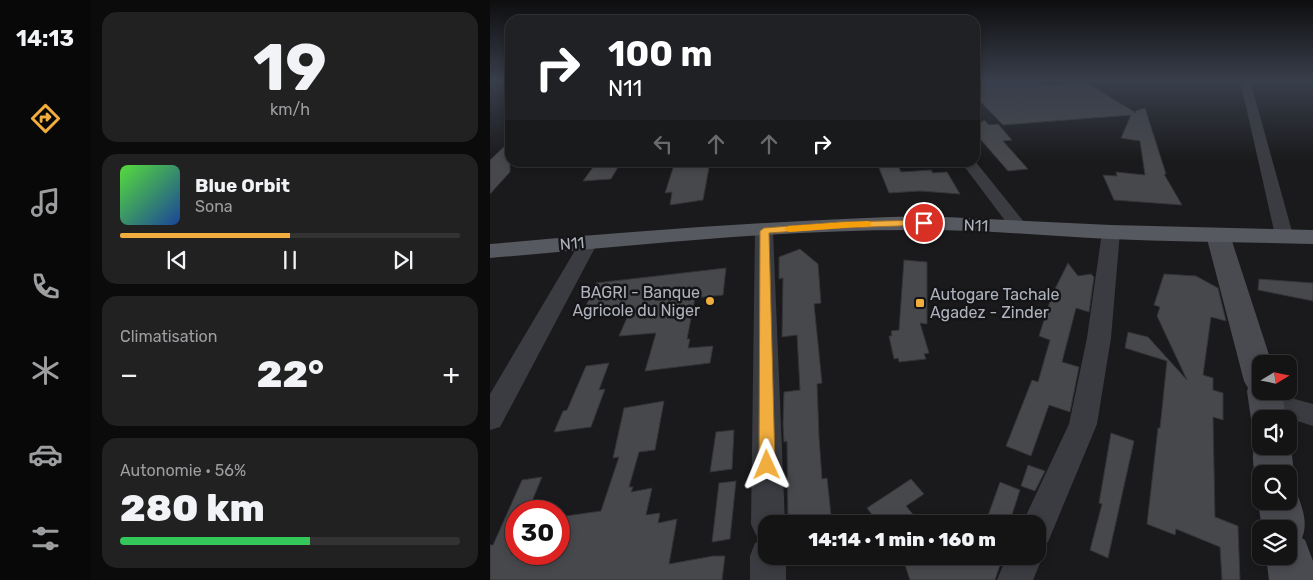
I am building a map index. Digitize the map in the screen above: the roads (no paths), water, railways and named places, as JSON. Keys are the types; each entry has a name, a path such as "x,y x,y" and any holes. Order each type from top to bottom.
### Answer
{"main road":[{"name":"N11","path":"490,251 688,234 840,225 924,223 1218,236 1313,236"}],"street":[{"path":"1252,107 1284,235"},
{"path":"972,167 1018,226"},
{"path":"764,231 768,515"},
{"path":"1043,515 1083,424 1099,338 1111,232"},
{"path":"1218,236 1253,355"},
{"path":"490,419 589,242"},
{"path":"1271,400 1313,415"},
{"path":"768,565 768,580"},
{"path":"1015,580 1021,565"},
{"path":"1290,565 1293,580"}],"place":[{"name":"BAGRI - Banque Agricole du Niger","path":"710,301"},
{"name":"Autogare Tachale Agadez - Zinder","path":"920,303"}]}
